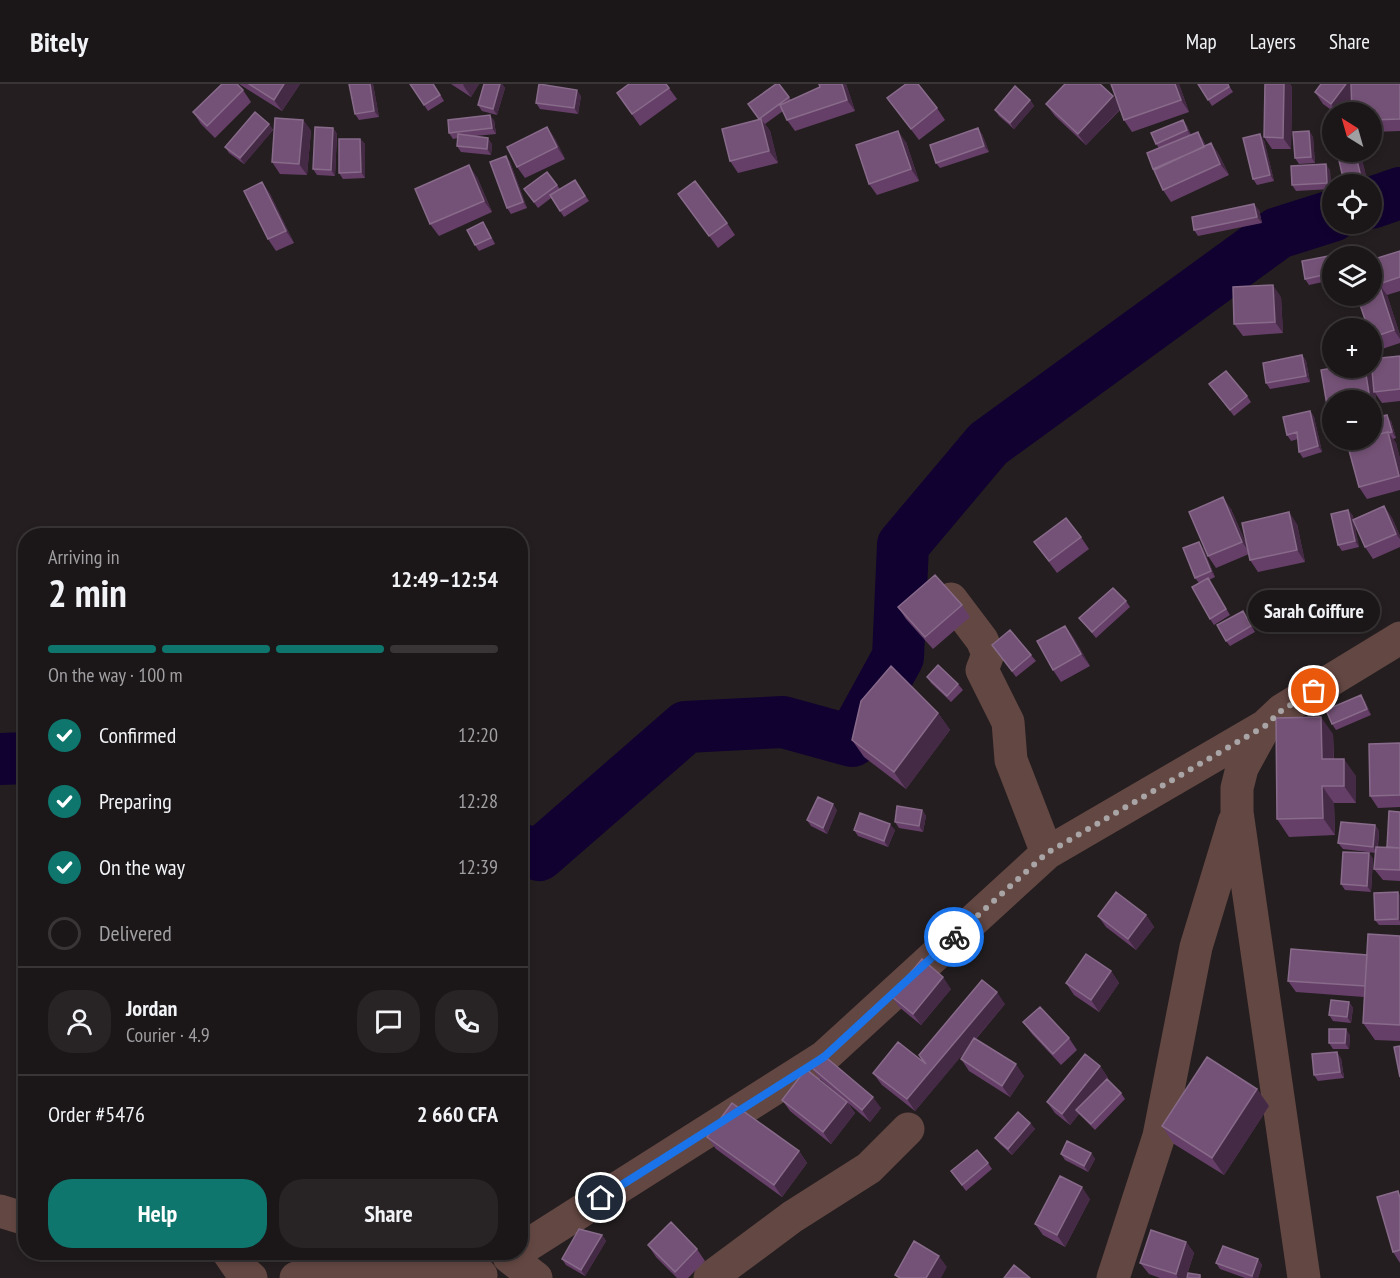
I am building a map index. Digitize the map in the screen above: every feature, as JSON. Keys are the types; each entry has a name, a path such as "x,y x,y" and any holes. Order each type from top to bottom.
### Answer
{"street":[{"path":"951,599 982,640 988,654 982,670 1008,722 1011,760 1047,853"},
{"path":"528,1245 824,1057 1047,853 1265,726 1282,710 1400,638"},
{"path":"1265,726 1242,768 1237,788 1237,812 1304,1278"},
{"path":"1113,1278 1159,1136 1196,947 1237,812"},
{"path":"710,1278 792,1217 869,1168 908,1129"},
{"path":"0,1211 18,1217"},
{"path":"234,1260 251,1278"},
{"path":"296,1278 395,1271 479,1276 504,1260"},
{"path":"521,1260 536,1278"}],"building":[{"path":"222,84 237,84 243,90 207,126 193,112"},
{"path":"249,84 284,84 274,100"},
{"path":"349,84 370,84 374,111 355,114"},
{"path":"410,84 433,84 440,95 424,105"},
{"path":"484,84 500,84 493,109 478,105"},
{"path":"539,84 577,90 574,108 536,103"},
{"path":"629,84 666,84 669,88 632,114 617,93"},
{"path":"779,84 789,97 759,119 748,104"},
{"path":"819,84 842,84 847,100 787,120 780,105 820,87"},
{"path":"906,84 918,84 937,108 911,129 887,98"},
{"path":"1065,84 1100,84 1113,96 1078,134 1046,104"},
{"path":"1111,84 1175,84 1181,100 1124,120"},
{"path":"1198,84 1228,84 1229,87 1208,100"},
{"path":"1265,84 1284,84 1283,138 1264,137"},
{"path":"1321,84 1346,84 1332,102 1328,102 1315,92"},
{"path":"1351,84 1400,84 1400,119 1382,120 1382,102 1352,102"},
{"path":"1015,86 1030,100 1010,123 995,110"},
{"path":"255,112 269,124 240,158 225,147"},
{"path":"490,115 492,128 449,133 448,120"},
{"path":"275,118 303,120 299,164 272,162"},
{"path":"761,119 769,151 730,161 722,129"},
{"path":"1183,120 1187,130 1156,144 1151,133"},
{"path":"315,127 333,128 331,170 313,169"},
{"path":"547,127 557,147 517,167 507,147"},
{"path":"978,128 984,146 936,163 930,145"},
{"path":"898,131 911,169 869,184 856,145"},
{"path":"1309,131 1311,157 1295,158 1293,132"},
{"path":"1198,132 1204,147 1153,169 1147,153"},
{"path":"458,134 488,138 487,149 457,146"},
{"path":"1260,134 1270,175 1253,179 1243,138"},
{"path":"339,139 360,139 361,172 339,173"},
{"path":"1211,143 1220,164 1163,190 1154,170"},
{"path":"506,156 523,202 507,208 490,162"},
{"path":"1339,162 1357,162 1360,174 1342,174"},
{"path":"1326,164 1327,174 1322,174 1322,183 1292,185 1291,166"},
{"path":"469,165 484,201 430,224 415,189"},
{"path":"547,172 557,185 534,202 524,189"},
{"path":"575,180 585,196 560,211 550,195"},
{"path":"695,181 727,223 709,236 678,194"},
{"path":"262,182 286,231 268,239 244,191"},
{"path":"1254,204 1257,217 1194,230 1192,217"},
{"path":"483,222 491,238 475,245 467,230"},
{"path":"1400,251 1400,277 1382,283 1382,257"},
{"path":"1322,257 1322,275 1305,279 1302,261"},
{"path":"1273,285 1275,322 1234,324 1233,287"},
{"path":"1382,293 1394,330 1382,334 1382,318 1365,318 1360,306 1382,306"},
{"path":"1302,355 1306,376 1266,383 1263,363"},
{"path":"1400,356 1400,389 1374,390 1373,378 1382,378 1382,358"},
{"path":"1226,371 1247,396 1230,410 1209,384"},
{"path":"1322,378 1367,378 1368,390 1324,390"},
{"path":"1310,411 1318,446 1299,452 1297,432 1287,435 1283,417"},
{"path":"1387,415 1392,432 1382,433 1382,416"},
{"path":"1388,432 1399,476 1359,487 1349,450 1382,450 1382,433"},
{"path":"1223,497 1242,542 1208,556 1189,512"},
{"path":"1384,506 1396,534 1365,547 1353,520"},
{"path":"1348,510 1355,541 1338,545 1331,514"},
{"path":"1289,512 1297,550 1250,560 1242,523"},
{"path":"1066,518 1081,537 1049,561 1034,542"},
{"path":"1199,542 1211,571 1195,578 1183,548"},
{"path":"935,575 962,605 925,637 898,607"},
{"path":"1208,578 1226,609 1210,619 1192,587"},
{"path":"1113,588 1126,601 1092,632 1079,618"},
{"path":"1243,611 1251,626 1226,641 1217,625"},
{"path":"1065,626 1081,654 1053,670 1037,641"},
{"path":"1010,630 1031,655 1012,671 992,645"},
{"path":"938,665 958,684 947,696 927,677"},
{"path":"891,666 938,713 894,772 852,740 861,701"},
{"path":"1361,695 1367,709 1332,724 1326,710"},
{"path":"1321,717 1322,759 1344,759 1344,786 1322,786 1323,818 1277,819 1276,718"},
{"path":"1400,743 1400,795 1370,796 1369,744"},
{"path":"818,797 833,804 823,828 807,820"},
{"path":"897,806 922,810 919,826 895,822"},
{"path":"1389,811 1400,812 1400,848 1387,847"},
{"path":"860,813 890,824 884,841 854,830"},
{"path":"1341,822 1375,825 1373,847 1338,843"},
{"path":"1376,847 1400,848 1400,870 1374,869"},
{"path":"1343,852 1369,853 1367,886 1341,884"},
{"path":"1116,892 1146,915 1128,939 1098,916"},
{"path":"1398,892 1398,919 1375,920 1374,893"},
{"path":"1368,934 1400,936 1400,1025 1363,1023"},
{"path":"1291,949 1367,955 1365,986 1288,981"},
{"path":"1086,954 1111,971 1091,1000 1066,983"},
{"path":"922,959 943,977 913,1014 891,996"},
{"path":"982,980 997,992 907,1099 873,1073 898,1042 926,1064 919,1055"},
{"path":"1331,1000 1349,1002 1347,1017 1329,1015"},
{"path":"1040,1007 1069,1038 1053,1054 1023,1022"},
{"path":"1329,1029 1346,1029 1345,1043 1329,1043"},
{"path":"974,1038 1016,1064 1002,1086 961,1059"},
{"path":"1400,1046 1400,1077 1394,1047"},
{"path":"1337,1052 1340,1072 1314,1075 1312,1054"},
{"path":"822,1054 873,1097 862,1110 811,1067"},
{"path":"1085,1054 1100,1066 1062,1114 1047,1102"},
{"path":"1207,1057 1257,1089 1212,1158 1162,1126"},
{"path":"806,1069 847,1102 823,1132 782,1100"},
{"path":"1107,1079 1121,1093 1091,1124 1076,1110"},
{"path":"732,1103 799,1151 774,1185 707,1137"},
{"path":"1018,1112 1030,1123 1008,1149 995,1138"},
{"path":"1067,1141 1091,1153 1084,1166 1061,1154"},
{"path":"977,1150 988,1163 962,1185 951,1171"},
{"path":"1060,1176 1082,1187 1057,1235 1035,1224"},
{"path":"1398,1191 1400,1250 1393,1252 1377,1197"},
{"path":"671,1222 697,1249 675,1272 648,1245"},
{"path":"579,1229 602,1235 581,1270 562,1259"},
{"path":"1151,1230 1186,1242 1176,1274 1140,1263"},
{"path":"914,1241 939,1256 926,1278 900,1278 895,1275"},
{"path":"1223,1246 1258,1259 1252,1276 1216,1263"},
{"path":"1014,1265 1030,1278 1004,1278"},
{"path":"1188,1273 1200,1275 1200,1278 1187,1278"}],"waterway":[{"path":"1382,199 1400,193"},
{"path":"528,852 539,855 686,727 783,722 852,741 898,657 903,545 988,444 1278,233 1322,219"},
{"path":"0,759 18,758"}],"way so far":[{"path":"954,937 1047,853 1265,726 1282,710 1314,691"}],"place":[{"name":"Sarah Coiffure","path":"1314,691"}],"route":[{"path":"601,1198 824,1057 954,937"}]}
